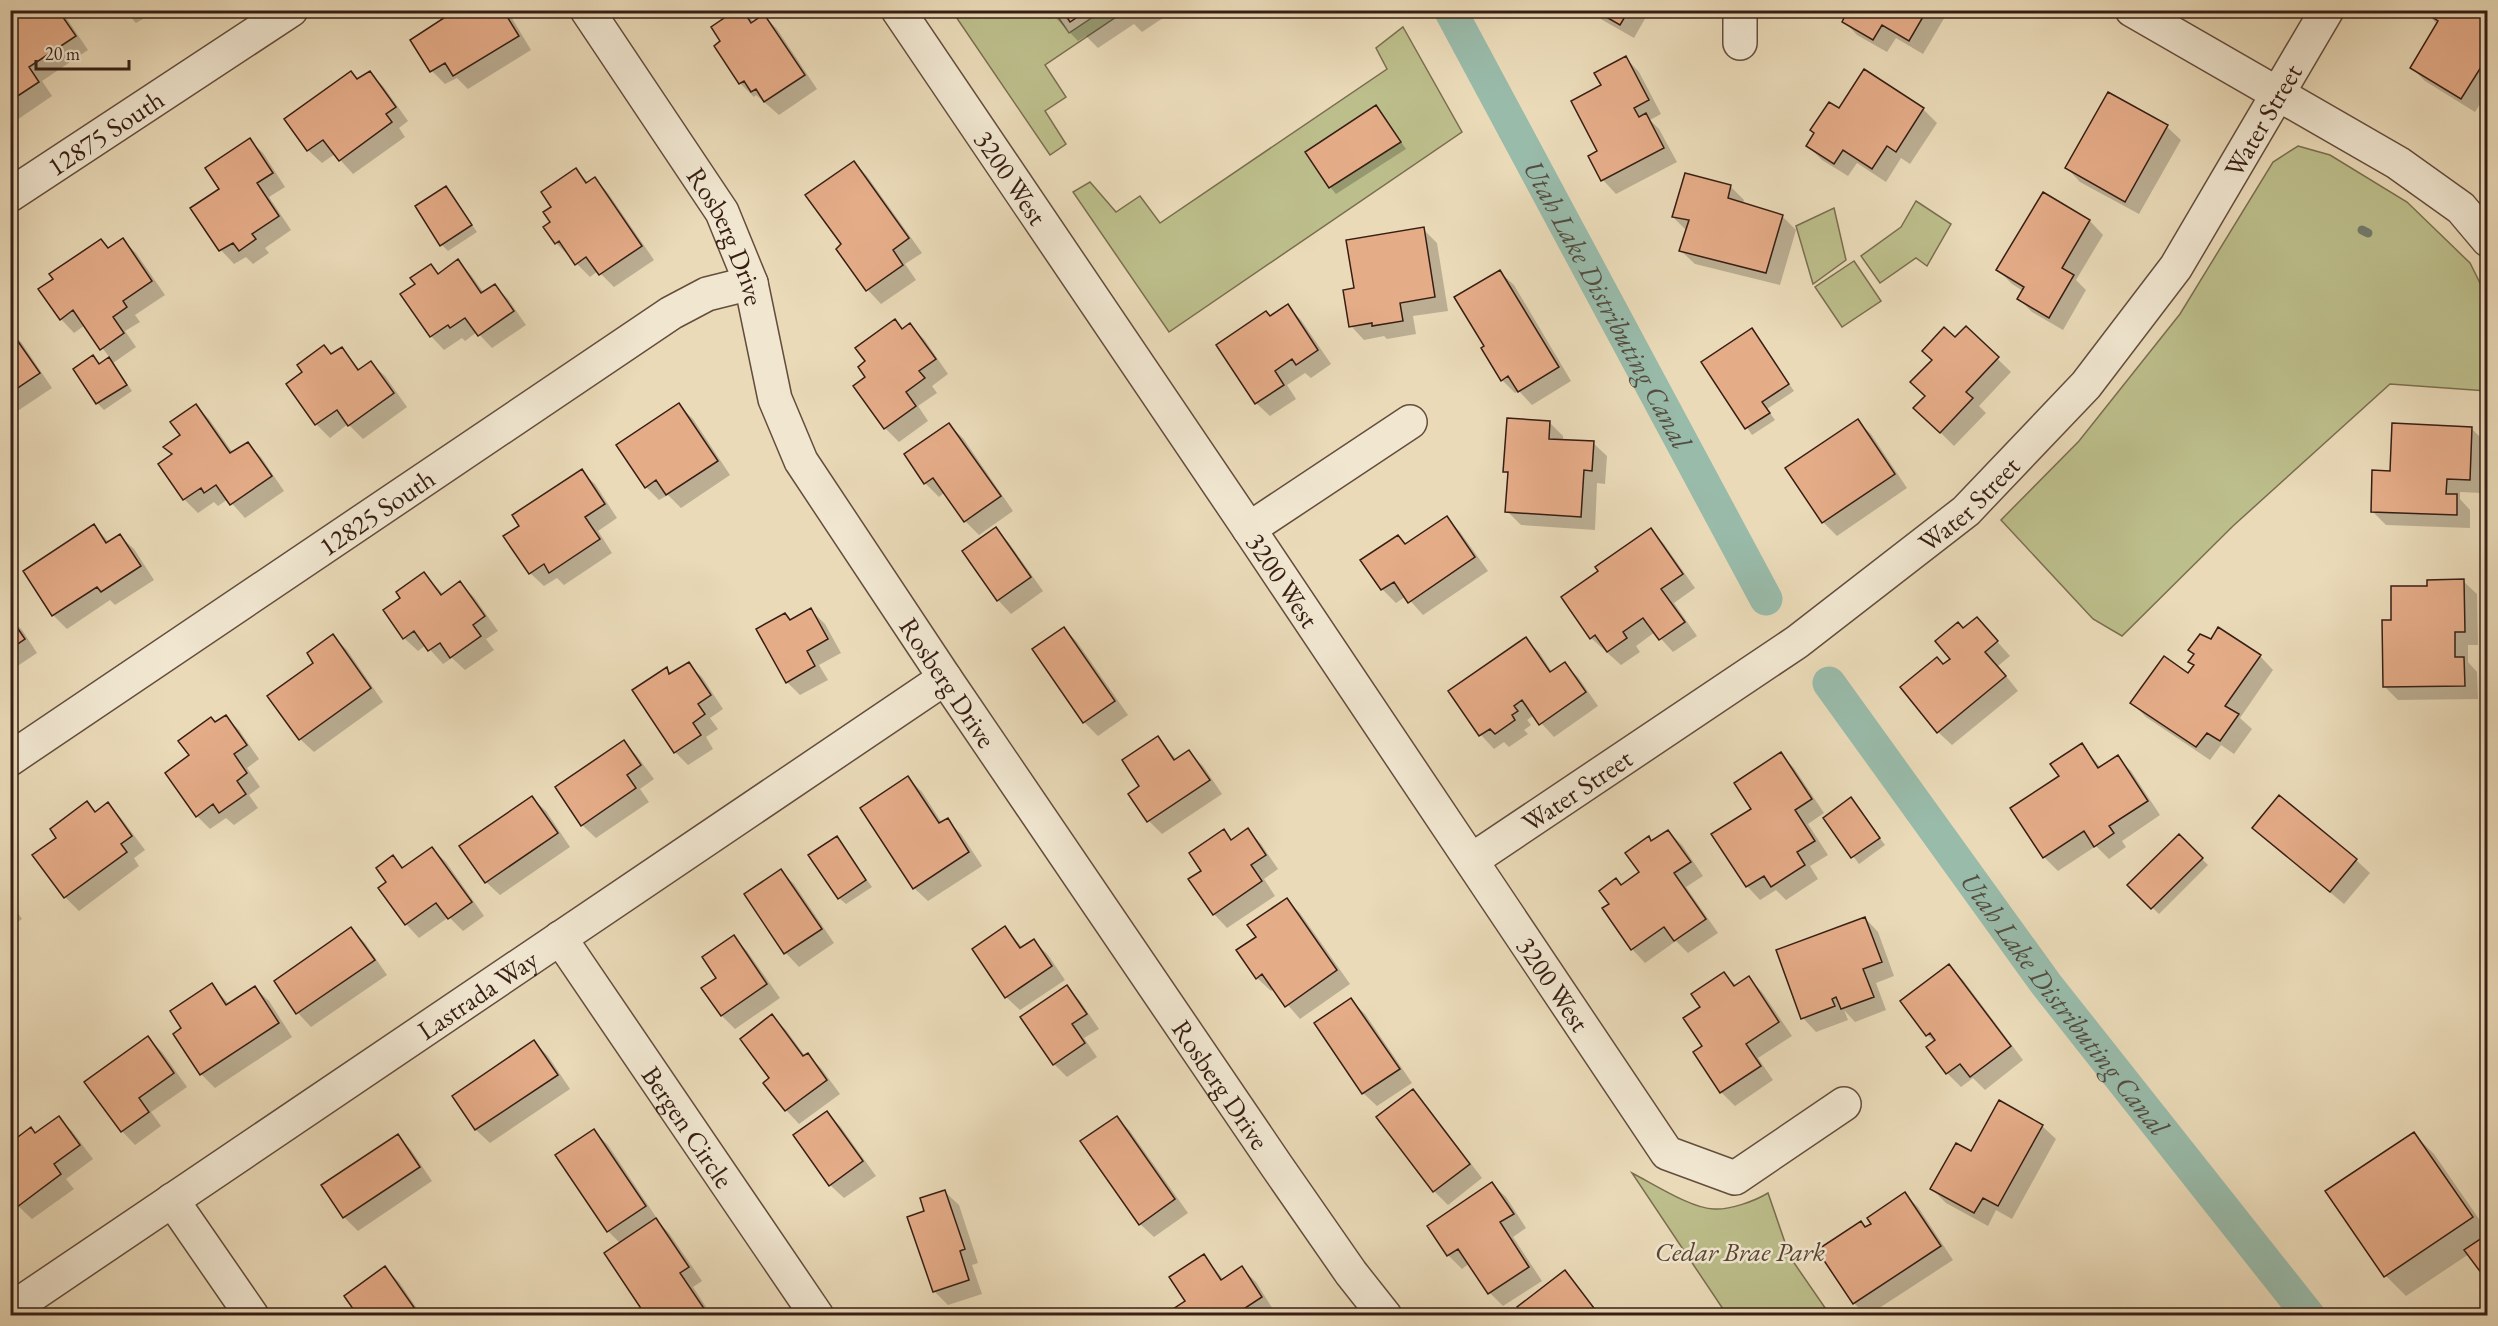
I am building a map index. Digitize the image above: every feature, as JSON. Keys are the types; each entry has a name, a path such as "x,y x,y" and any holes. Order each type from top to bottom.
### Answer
{"street":[{"name":"12875 South","path":"10,195 291,10"},
{"name":"Rosberg Drive","path":"587,10 722,212 751,283 775,399 801,461 945,678 1276,1165 1351,1273 1385,1316"},
{"name":"3200 West","path":"898,10 1667,1153 1735,1178 1844,1104"},
{"path":"1740,10 1740,43"},
{"path":"2132,10 2398,163 2461,208 2487,240"},
{"name":"Water Street","path":"1472,860 1797,642 1966,511 2086,385 2176,267 2327,10"},
{"name":"12825 South","path":"10,759 671,313 707,294 751,283"},
{"path":"1249,529 1410,422"},
{"name":"Lastrada Way","path":"10,1310 945,678"},
{"name":"Bergen Circle","path":"560,938 817,1316"},
{"path":"172,1200 252,1316"}],"green space":[{"path":"952,11 1045,11 1050,18 1056,14 1069,33 1102,11 1125,11 1045,65 1066,97 1045,111 1066,144 1050,155"},
{"path":"1403,27 1462,132 1169,332 1073,192 1090,182 1116,212 1140,196 1160,223 1387,69 1376,48"},
{"path":"2298,146 2330,155 2407,202 2470,263 2487,297 2487,391 2390,384 2233,526 2122,636 2093,619 2001,520 2079,441 2180,314 2273,162"},
{"path":"1916,201 1951,224 1927,266 1916,258 1880,283 1861,256 1901,227"},
{"path":"1834,208 1846,260 1813,284 1796,226"},
{"path":"1854,261 1881,301 1842,327 1815,287"},
{"name":"Cedar Brae Park","path":"1632,1173 1661,1189 1705,1208 1720,1209 1735,1206 1768,1193 1790,1257 1830,1315 1727,1315"}],"building":[{"path":"14,10 58,10 76,36 29,67 39,82 10,101 10,13"},
{"path":"456,10 503,10 519,36 453,76 445,63 430,72 410,40"},
{"path":"736,10 743,10 751,23 764,14 805,75 764,102 756,89 751,92 744,81 739,84 714,46 720,41 711,27"},
{"path":"1062,10 1088,10 1070,22"},
{"path":"1594,10 1629,10 1620,25"},
{"path":"1848,10 1927,10 1909,41 1882,25 1873,40 1842,22"},
{"path":"2422,10 2488,12 2488,56 2461,99 2410,68 2438,21"},
{"path":"1626,56 1649,100 1634,108 1639,117 1646,113 1664,148 1601,181 1588,156 1597,151 1571,101 1601,85 1594,73"},
{"path":"1864,69 1924,108 1896,152 1887,146 1872,169 1843,150 1834,164 1806,146 1814,133 1810,130 1829,102 1839,108"},
{"path":"351,71 357,79 370,71 396,107 386,114 392,122 339,161 323,140 307,151 284,119"},
{"path":"2108,92 2168,125 2125,202 2065,168"},
{"path":"1376,105 1401,142 1329,188 1305,152"},
{"path":"250,138 273,173 257,183 279,216 252,234 256,239 239,251 233,243 219,251 190,208 219,189 205,168"},
{"path":"854,161 909,238 893,250 903,265 866,291 836,249 841,244 805,195"},
{"path":"576,168 586,183 595,177 642,246 599,275 586,257 575,265 559,241 555,244 543,227 550,222 543,212 551,207 541,192"},
{"path":"1685,173 1731,185 1728,198 1783,215 1766,273 1679,251 1689,220 1672,217"},
{"path":"446,186 472,225 440,246 415,206"},
{"path":"2043,192 2090,220 2062,268 2074,275 2049,318 2017,299 2024,287 1996,270"},
{"path":"1424,227 1435,297 1400,303 1403,321 1349,327 1343,290 1354,288 1346,240"},
{"path":"123,238 152,281 123,301 127,307 113,317 124,333 100,350 73,310 60,320 38,289 53,279 49,274 101,239 108,248"},
{"path":"458,259 481,293 495,284 514,311 478,336 465,318 450,328 448,325 430,337 400,294 415,284 410,278 431,264 438,274"},
{"path":"1500,270 1559,367 1518,392 1508,376 1501,381 1481,348 1484,346 1454,297"},
{"path":"1288,304 1318,350 1296,365 1292,359 1275,371 1284,385 1255,404 1216,345 1266,311 1270,316"},
{"path":"895,319 902,329 910,323 936,359 919,371 925,378 906,392 916,406 884,429 853,386 865,377 858,367 865,361 855,348"},
{"path":"1966,326 1999,357 1966,392 1973,398 1940,433 1913,408 1925,396 1910,382 1932,360 1922,351 1944,327 1955,337"},
{"path":"1752,328 1789,384 1762,402 1770,413 1745,429 1701,362"},
{"path":"10,330 40,373 10,393"},
{"path":"324,345 331,354 342,347 358,370 371,361 394,393 348,426 337,410 315,425 286,384 302,372 297,365"},
{"path":"93,355 99,364 109,357 127,385 96,404 73,369"},
{"path":"679,403 718,461 666,495 656,480 645,488 616,445"},
{"path":"196,404 230,453 248,442 272,476 230,505 216,485 204,493 201,488 183,500 158,464 172,454 163,447 180,435 170,422"},
{"path":"1507,418 1550,421 1549,439 1594,441 1592,471 1584,470 1581,517 1505,512 1508,472 1503,472"},
{"path":"1858,419 1895,474 1822,523 1785,468"},
{"path":"949,423 1001,496 964,522 933,478 924,484 904,454"},
{"path":"2392,423 2472,427 2470,480 2447,479 2446,494 2457,494 2457,515 2371,512 2372,470 2390,471"},
{"path":"582,469 605,504 585,517 600,539 549,573 544,564 529,574 503,536 519,526 512,515"},
{"path":"1447,516 1475,557 1408,603 1394,582 1381,590 1360,560 1398,535 1405,544"},
{"path":"94,524 106,543 120,534 141,566 101,592 97,587 52,616 23,571"},
{"path":"996,527 1031,577 997,601 962,551"},
{"path":"1651,528 1683,574 1661,589 1685,622 1659,640 1643,618 1623,632 1627,638 1607,652 1595,635 1590,639 1561,597 1598,571 1595,567"},
{"path":"424,572 441,595 460,581 485,616 473,625 481,636 450,658 440,643 428,651 414,631 403,639 383,610 400,598 396,592"},
{"path":"2464,579 2465,632 2455,632 2455,657 2464,657 2465,686 2383,687 2382,620 2391,620 2391,586 2427,586 2427,580"},
{"path":"811,608 828,639 807,651 815,666 786,683 756,629 785,613 790,620"},
{"path":"10,617 25,639 10,649"},
{"path":"1977,617 1998,641 1985,652 2006,676 1937,733 1900,687 1937,657 1943,664 1950,659 1935,641 1958,622 1963,628"},
{"path":"1064,627 1115,701 1083,723 1032,649"},
{"path":"2218,627 2261,655 2225,706 2239,714 2220,741 2207,733 2196,747 2130,703 2164,656 2188,673 2194,665 2188,662 2194,654 2188,650 2200,634 2211,639"},
{"path":"333,634 371,688 299,740 267,696 313,663 307,653"},
{"path":"1526,637 1550,672 1565,662 1586,692 1539,725 1522,700 1514,706 1518,711 1512,715 1515,720 1495,734 1490,729 1479,736 1448,691"},
{"path":"689,662 711,695 698,704 705,714 693,723 701,735 674,753 632,690 667,667 669,674"},
{"path":"226,715 247,745 234,754 247,773 237,781 246,794 219,813 213,804 196,817 165,773 189,755 178,741 211,717 215,722"},
{"path":"1158,736 1174,760 1189,750 1210,780 1147,822 1128,794 1139,786 1122,760"},
{"path":"624,740 641,765 627,775 636,788 581,826 555,787"},
{"path":"2082,743 2098,768 2118,755 2148,801 2109,826 2114,833 2094,847 2084,831 2043,858 2010,808 2059,776 2050,764"},
{"path":"1781,752 1812,799 1795,810 1815,841 1797,852 1805,865 1771,887 1764,876 1746,887 1711,834 1751,809 1734,783"},
{"path":"908,776 939,823 948,818 969,852 913,889 860,808"},
{"path":"2279,795 2357,859 2330,892 2252,828"},
{"path":"532,796 558,833 485,883 459,846"},
{"path":"1851,797 1880,838 1851,858 1823,818"},
{"path":"87,801 95,812 108,802 132,836 121,844 127,852 64,898 32,855 56,838 50,829"},
{"path":"1248,828 1266,855 1251,865 1262,881 1213,915 1188,879 1201,871 1189,853 1224,829 1231,840"},
{"path":"1668,830 1691,862 1674,873 1706,919 1674,941 1664,927 1631,950 1602,908 1609,904 1599,891 1616,878 1621,885 1639,872 1625,853 1649,836 1651,841"},
{"path":"2179,834 2203,858 2151,909 2127,885"},
{"path":"837,836 866,880 838,899 808,855"},
{"path":"432,847 472,902 448,919 436,903 405,925 378,888 386,882 376,868 393,855 402,868"},
{"path":"781,869 822,929 784,954 744,894"},
{"path":"1287,898 1337,970 1285,1007 1262,974 1256,979 1236,950 1256,937 1247,925"},
{"path":"1865,917 1882,962 1863,969 1874,997 1841,1009 1836,997 1832,999 1835,1006 1801,1019 1776,950"},
{"path":"1005,926 1020,948 1034,939 1052,966 1005,998 972,949"},
{"path":"351,927 375,960 296,1014 274,981"},
{"path":"734,935 767,984 721,1016 701,988 716,978 702,957"},
{"path":"1949,964 2011,1046 1970,1077 1960,1064 1946,1074 1926,1047 1935,1040 1930,1033 1926,1036 1900,1001"},
{"path":"1724,972 1734,986 1749,976 1779,1022 1746,1044 1761,1066 1720,1093 1693,1052 1702,1046 1683,1018 1700,1007 1691,994"},
{"path":"212,983 226,1005 255,986 279,1023 200,1075 173,1034 181,1028 170,1011"},
{"path":"1067,985 1087,1014 1072,1024 1085,1043 1053,1065 1020,1017"},
{"path":"1351,998 1400,1069 1362,1094 1314,1023"},
{"path":"772,1014 803,1056 808,1053 827,1080 785,1111 763,1083 769,1078 740,1039"},
{"path":"148,1036 174,1073 139,1098 149,1112 121,1132 84,1082"},
{"path":"534,1040 558,1075 475,1130 452,1096"},
{"path":"1413,1089 1470,1164 1433,1192 1376,1117"},
{"path":"1999,1100 2043,1125 1998,1206 1983,1198 1974,1213 1930,1189 1956,1143 1971,1151"},
{"path":"827,1111 863,1161 829,1186 793,1135"},
{"path":"59,1116 80,1145 54,1164 61,1174 17,1207 10,1198 10,1143 31,1127 35,1133"},
{"path":"1117,1116 1175,1199 1139,1225 1080,1141"},
{"path":"594,1129 646,1206 607,1232 555,1155"},
{"path":"2414,1132 2473,1217 2384,1277 2325,1191"},
{"path":"398,1134 420,1167 343,1218 321,1185"},
{"path":"1492,1182 1514,1214 1500,1222 1529,1267 1488,1294 1458,1249 1447,1256 1427,1226"},
{"path":"945,1190 965,1249 960,1251 969,1280 933,1292 907,1217 924,1211 920,1198"},
{"path":"1905,1192 1941,1246 1853,1304 1817,1250 1861,1221 1865,1227 1871,1224 1867,1218"},
{"path":"656,1218 689,1267 680,1273 705,1310 696,1316 646,1316 604,1253"},
{"path":"2488,1234 2488,1282 2464,1250"},
{"path":"1204,1254 1221,1280 1242,1266 1262,1297 1233,1316 1177,1316 1173,1309 1185,1301 1169,1277"},
{"path":"385,1266 420,1316 358,1316 344,1296"},
{"path":"1565,1270 1600,1316 1523,1316 1517,1307"}],"waterway":[{"name":"Utah Lake Distributing Canal","path":"1450,10 1766,599"},
{"path":"2362,230 2368,233"},
{"name":"Utah Lake Distributing Canal","path":"1829,683 2046,984 2309,1316"}]}
